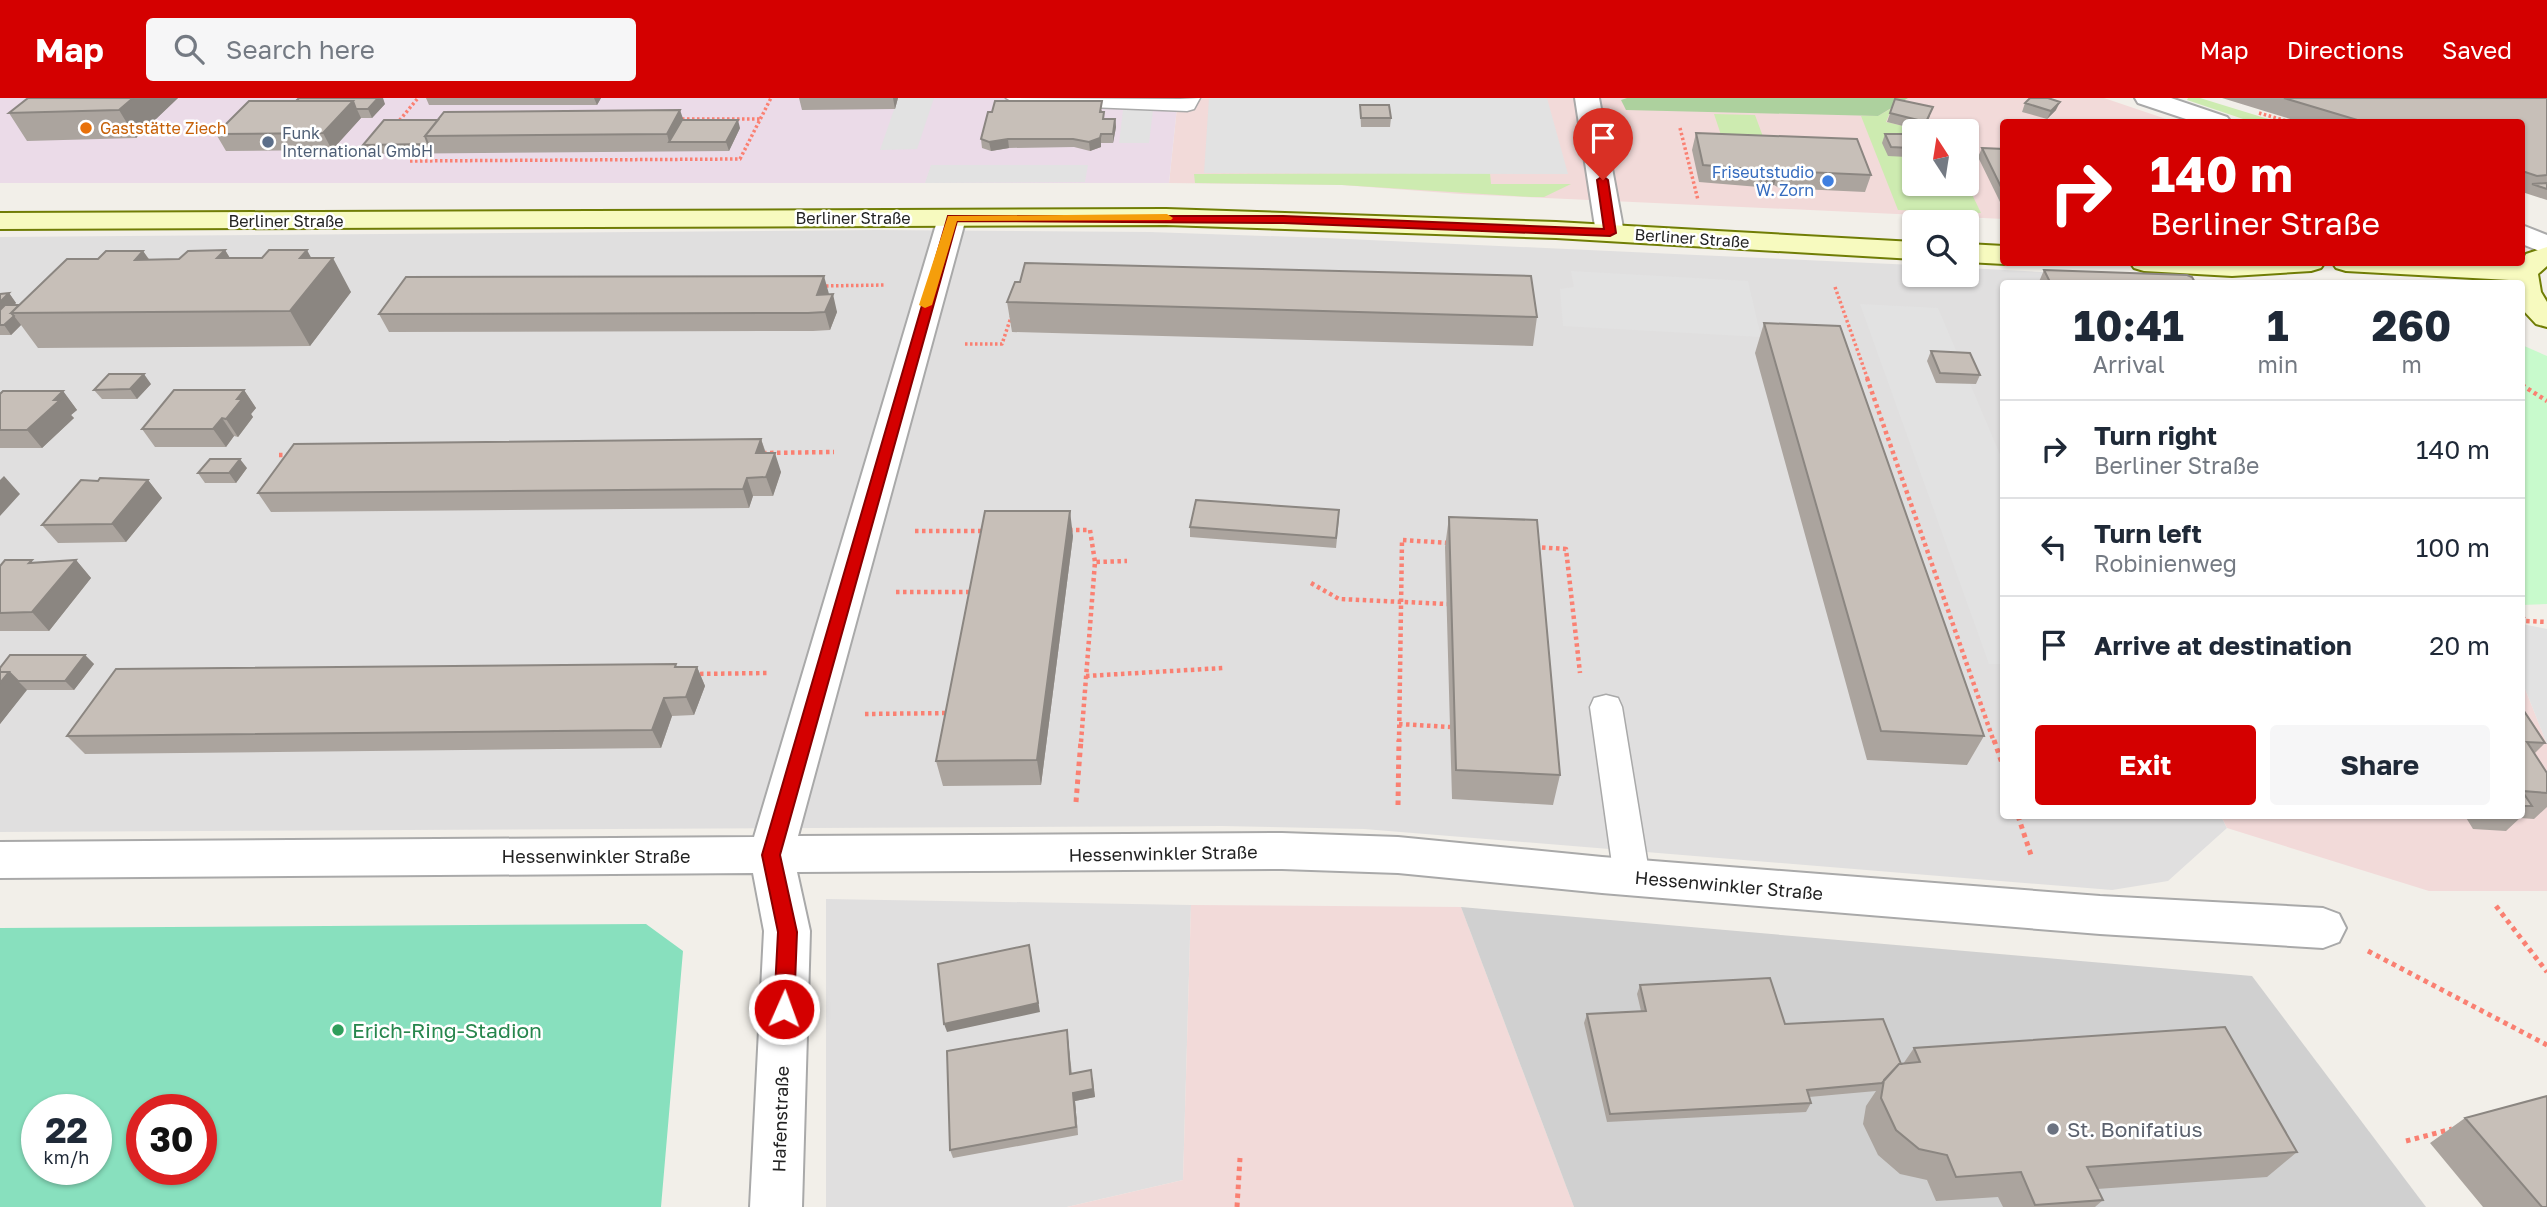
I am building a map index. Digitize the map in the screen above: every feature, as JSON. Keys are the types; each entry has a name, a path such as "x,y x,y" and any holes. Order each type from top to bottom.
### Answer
{"main road":[{"name":"Berliner Straße","path":"0,220 1283,220 1610,233 1902,250"},
{"path":"1979,254 2000,255"},
{"path":"2525,280 2535,264"},
{"path":"2214,266 2248,266"},
{"path":"2232,267 2291,280"},
{"path":"2525,291 2538,315"}],"street":[{"path":"1587,98 1610,233"},
{"path":"2147,98 2209,119"},
{"name":"Hafenstraße","path":"776,1207 787,932 771,855 952,218"},
{"path":"2525,235 2547,246"},
{"name":"Hessenwinkler Straße","path":"0,860 1072,855 1282,851 1398,855 1632,878 2099,915 2323,928"}],"lane":[{"path":"1016,98 1187,105 1190,98"},
{"path":"1606,707 1632,878"}],"path":[{"path":"413,121 399,121 418,98"},
{"path":"410,161 740,159 771,98"},
{"path":"677,119 761,119"},
{"path":"1679,128 1699,207"},
{"path":"1832,277 2000,757"},
{"path":"809,286 891,285"},
{"path":"963,344 1002,344 1013,310"},
{"path":"1860,387 1870,387"},
{"path":"2525,387 2547,401"},
{"path":"752,453 840,452"},
{"path":"279,455 293,454"},
{"path":"1884,457 1895,457"},
{"path":"1064,531 1090,530 1095,562 1072,855"},
{"path":"1910,530 1921,531"},
{"path":"911,531 998,531"},
{"path":"1398,855 1402,540 1457,543"},
{"path":"1525,547 1566,549 1581,685"},
{"path":"1095,562 1128,561"},
{"path":"1311,583 1339,599 1447,604"},
{"path":"888,592 979,592"},
{"path":"1939,616 1951,616"},
{"path":"2525,621 2547,622"},
{"path":"1086,676 1223,668"},
{"path":"684,674 772,673"},
{"path":"1971,708 1983,708"},
{"path":"857,714 957,713"},
{"path":"1399,724 1450,727"},
{"path":"2496,906 2547,972"},
{"path":"2323,928 2547,1045"},
{"path":"2406,1141 2456,1128"},
{"path":"1237,1207 1240,1158"}],"shaded area":[{"path":"0,98 1178,98 1169,183 0,183"},
{"path":"898,98 934,98 917,149 880,150"},
{"path":"1178,98 2104,98 2166,119 2000,119 2000,219 1979,218 1979,210 1902,210 1902,214 1460,194 1342,185 1169,183"},
{"path":"1209,98 1547,98 1568,174 1204,173"},
{"path":"1123,110 1153,110 1149,143 1119,143"},
{"path":"931,165 1088,165 1085,182 925,183"},
{"path":"876,230 1150,232 1902,264 1902,287 1979,287 1979,269 2192,280 2000,280 2000,819 2222,819 2227,828 2168,881 2112,890 1364,829 1222,826 0,832 0,237"},
{"path":"1571,271 1748,281 1761,337 1563,326 1560,289 1574,287"},
{"path":"1860,304 1938,308 2000,455 2000,664 1989,664"},
{"path":"2525,625 2547,629 2547,744 2525,689"},
{"path":"2525,689 2547,744 2547,891 2429,891 2227,828 2222,819 2525,819"},
{"path":"826,899 1191,905 1183,1180 1067,1207 826,1207"},
{"path":"1191,905 1461,907 1574,1207 1067,1207 1183,1180"},
{"path":"1461,907 2252,976 2426,1207 1574,1207"}],"green space":[{"path":"1908,98 1878,116 1626,110 1621,100"},
{"path":"2200,98 2268,119 2243,119 2187,100"},
{"path":"1892,108 1886,122 1902,126 1902,196 1973,196 1981,213 1979,210 1898,210 1861,116 1878,116"},
{"path":"1714,114 1755,115 1765,142 1723,141"},
{"path":"1490,173 1491,184 1571,184 1544,197 1531,197 1342,185 1195,183 1194,174"},
{"path":"2525,346 2547,356 2547,604 2525,605"},
{"name":"Erich-Ring-Stadion","path":"646,924 683,951 661,1207 0,1207 0,928"}],"building":[{"path":"28,98 133,98 119,110 9,113"},
{"path":"299,98 378,98 368,109 356,109 353,101 296,101"},
{"path":"2030,98 2048,98 2060,102 2051,111 2025,103"},
{"path":"2284,98 2547,98 2547,175 2537,176 2525,172 2525,119 2354,119"},
{"path":"1895,99 1933,107 1927,119 1914,119 1890,113"},
{"path":"249,101 353,101 323,133 216,134"},
{"path":"995,101 1102,101 1100,112 1104,112 1103,119 1115,119 1113,134 1101,134 1100,138 1089,142 1073,139 1008,139 989,142 981,139 988,112 992,112"},
{"path":"1360,105 1389,105 1391,118 1361,118"},
{"path":"680,110 667,134 425,136 444,112"},
{"path":"384,120 438,120 425,136 428,144 363,145"},
{"path":"682,120 738,120 726,142 669,142"},
{"path":"1696,133 1857,139 1871,175 1703,165"},
{"path":"1885,134 1902,134 1902,148 1891,147"},
{"path":"1982,148 2000,149 2000,185"},
{"path":"2547,183 2547,189 2532,184"},
{"path":"225,250 217,258 262,258 269,250 307,250 300,258 333,258 290,311 11,313 67,259 98,259 106,251 143,251 135,260 179,259 188,251"},
{"path":"1025,263 1531,276 1537,317 1007,302 1015,282 1020,282"},
{"path":"2044,270 2187,275 2194,280 2049,280"},
{"path":"824,276 817,295 833,294 825,312 379,314 406,277"},
{"path":"9,293 0,302 0,294"},
{"path":"5,305 19,305 11,313 14,316 4,325 0,325 0,310"},
{"path":"1764,323 1840,326 1984,736 1881,731"},
{"path":"1931,351 1970,353 1980,375 1940,373"},
{"path":"109,374 144,374 130,389 94,390"},
{"path":"174,390 244,390 237,399 242,399 226,419 222,418 213,429 142,429"},
{"path":"3,391 63,391 54,400 60,400 27,430 0,430 0,394"},
{"path":"761,439 756,453 775,453 766,477 747,478 743,489 258,493 294,444"},
{"path":"210,459 240,459 229,473 198,473"},
{"path":"100,478 148,480 112,524 42,525 81,480 98,481"},
{"path":"1196,500 1339,510 1336,538 1190,527"},
{"path":"985,511 1070,511 1037,760 936,761"},
{"path":"1449,517 1537,520 1560,775 1456,770"},
{"path":"5,560 32,560 29,563 76,560 32,612 0,613 0,566"},
{"path":"10,655 85,655 65,681 18,681 9,672 0,672"},
{"path":"676,664 675,667 697,667 686,697 664,698 652,730 67,736 116,669"},
{"path":"0,672 9,672 0,683"},
{"path":"2525,713 2545,743 2527,742 2547,773 2547,793 2525,791"},
{"path":"2525,796 2532,806 2525,806"},
{"path":"1029,945 1038,1003 944,1024 938,964"},
{"path":"1770,978 1785,1024 1883,1019 1901,1064 1882,1083 1807,1090 1811,1103 1610,1114 1587,1014 1646,1011 1640,985"},
{"name":"St. Bonifatius","path":"2225,1027 2297,1152 2087,1167 2103,1200 2035,1205 2021,1172 1956,1177 1947,1155 1919,1149 1896,1130 1881,1098 1884,1080 1899,1064 1920,1062 1914,1048"},
{"path":"1067,1030 1070,1074 1091,1070 1093,1089 1073,1093 1076,1127 950,1150 947,1051"},
{"path":"2547,1096 2547,1207 2542,1207 2465,1118"}],"slow traffic":[{"path":"925,305 952,218 1167,218"}],"place":[{"name":"Gaststätte Ziech","path":"86,128"},
{"name":"Funk International GmbH","path":"268,142"},
{"name":"Friseutstudio W. Zorn","path":"1828,181"},
{"name":"Erich-Ring-Stadion","path":"338,1030"},
{"name":"St. Bonifatius","path":"2053,1129"}],"route":[{"path":"784,1009 787,932 771,855 952,218 1283,220 1610,233 1603,180"}]}
